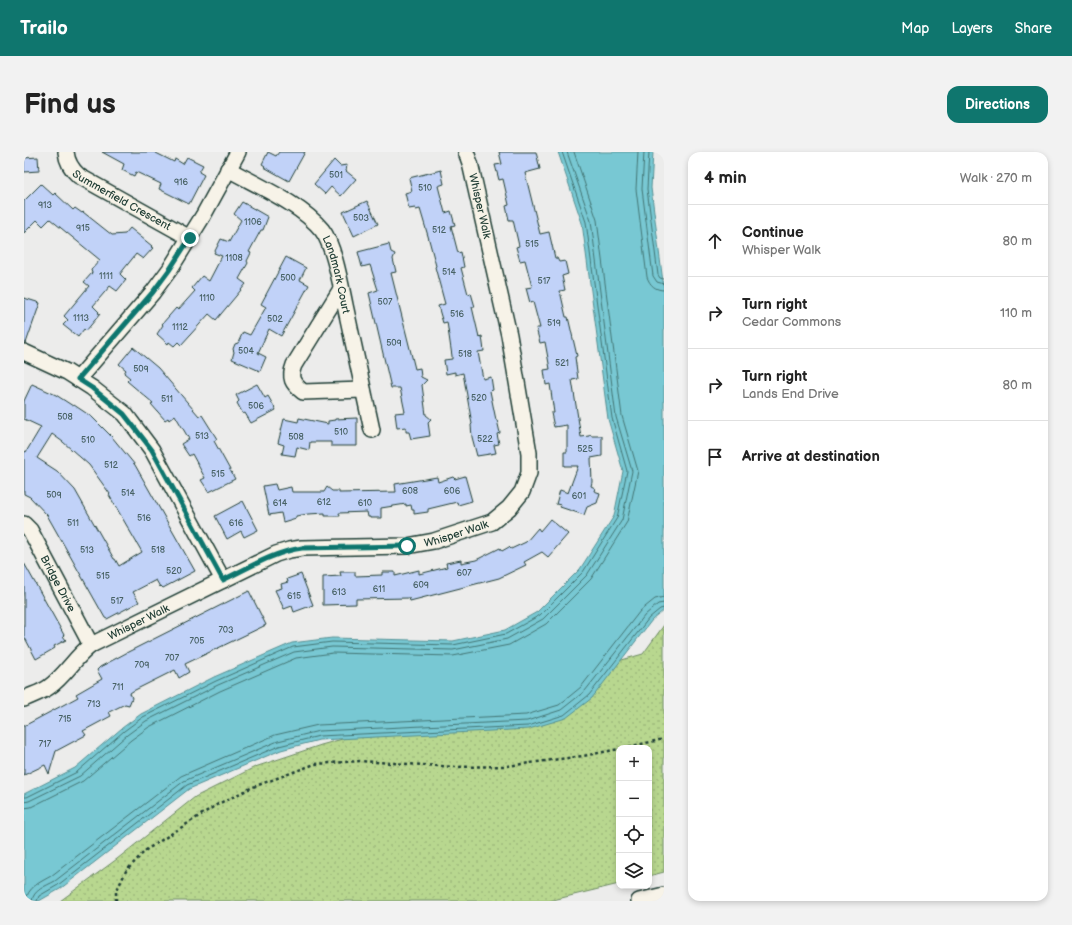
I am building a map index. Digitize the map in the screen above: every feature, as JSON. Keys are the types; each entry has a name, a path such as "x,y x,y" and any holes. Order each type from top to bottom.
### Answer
{"street":[{"name":"Summerfield Crescent","path":"66,152 67,161 73,171 79,176 190,238"},
{"path":"78,379 153,292 170,269 190,238 238,152"},
{"name":"Whisper Walk","path":"24,699 49,686 82,652 91,645 276,554 302,548 407,546 434,541 492,522 510,508 522,492 529,473 528,445 509,335 470,163 466,152"},
{"name":"Landmark Court","path":"228,169 290,203 312,220 323,231 328,241 341,289 372,430"},
{"path":"341,289 290,373 292,381 303,392 363,390"},
{"path":"24,352 67,372 92,388 124,414 152,450 223,580"},
{"name":"Bridge Drive","path":"24,524 30,530 91,645"},
{"path":"639,901 664,895"}],"path":[{"path":"637,745 664,739"},
{"path":"116,901 116,892 126,871 146,850 218,804 253,787 315,764 360,761 455,767 508,766 583,756 616,750"}],"green space":[{"path":"664,625 664,872 652,875 652,745 616,745 616,885 549,901 60,901 117,859 195,797 255,767 321,745 643,654"}],"water":[{"path":"558,152 653,152 651,188 664,290 664,610 652,620 592,698 566,718 529,729 319,740 281,750 189,789 60,889 39,901 24,901 24,794 75,768 141,714 214,677 292,643 332,638 453,641 505,630 537,612 580,569 614,516 623,471 608,419 582,223"}],"building":[{"path":"102,152 154,152 174,162 175,159 183,164 187,157 203,165 199,172 204,175 189,204 159,189 161,184 136,172 134,176 122,170 124,164"},
{"path":"268,152 276,156 279,152 305,152 289,181 264,167 265,166 262,164"},
{"path":"499,152 536,152 540,169 525,173 540,234 549,232 555,258 557,258 559,262 565,261 568,274 562,276 565,290 560,291 577,356 575,357 578,379 572,380 581,437 589,436 590,434 591,436 602,436 602,456 591,458 591,486 595,488 594,491 600,493 597,503 587,507 584,515 560,507 561,505 556,504 560,490 568,493 578,466 564,466 564,452 567,452 567,425 554,427 551,413 554,413 550,384 546,385 544,370 550,369 545,342 540,343 536,328 540,328 533,302 530,303 526,288 532,287 525,260 520,261 516,247 519,246 513,220 509,220 506,206 509,205 503,179 499,180 495,165 502,164"},
{"path":"38,157 39,171 24,172 24,158"},
{"path":"334,160 340,166 347,165 346,171 356,179 341,196 331,187 325,194 314,184"},
{"path":"441,170 444,184 438,186 445,213 451,211 455,225 451,226 458,253 461,252 464,267 461,268 468,294 471,293 475,307 472,307 479,337 482,336 484,351 478,352 483,379 491,377 493,390 490,391 500,433 497,434 499,444 494,445 496,453 477,456 472,437 472,424 463,373 455,375 455,372 446,374 444,360 452,359 452,356 447,322 443,323 438,306 445,304 420,209 409,209 405,193 412,191 409,178"},
{"path":"41,184 53,195 55,193 73,210 75,208 82,213 83,212 112,235 125,234 130,228 153,248 143,259 136,254 120,274 126,280 117,291 110,286 93,306 100,314 86,331 84,329 78,337 63,325 68,320 64,316 89,286 84,282 92,273 91,270 100,260 50,219 43,226 37,220 24,233 24,201"},
{"path":"367,201 378,224 354,236 343,212"},
{"path":"242,202 268,217 263,230 261,230 249,252 251,253 247,261 248,263 239,279 246,284 216,320 209,314 181,345 178,342 174,346 169,342 168,344 157,334 163,325 162,324 176,308 178,310 195,291 192,288 202,276 209,281 222,256 214,253 221,239 229,242 241,220 234,214"},
{"path":"389,244 391,252 395,254 393,259 396,272 391,273 415,369 420,368 421,377 427,380 422,385 426,415 431,419 428,422 430,436 411,439 409,432 406,432 406,427 397,428 395,413 405,412 400,388 391,388 369,293 378,290 370,265 362,267 358,252"},
{"path":"286,257 306,268 300,280 309,285 281,336 269,329 258,353 266,357 260,371 232,359 234,352 233,349 235,344 238,343 243,332 250,335 266,307 261,304"},
{"path":"24,298 40,303 26,343 24,342"},
{"path":"133,347 158,368 199,416 202,415 217,439 214,441 235,479 209,492 201,480 205,478 192,454 189,456 181,444 189,439 175,415 169,420 168,418 165,420 151,404 153,403 127,381 130,378 124,373 126,370 119,364"},
{"path":"32,384 56,395 92,417 112,437 135,465 195,571 163,588 161,586 160,587 156,580 133,592 139,602 107,619 105,618 47,515 30,497 24,494 24,451 26,452 41,427 24,419 24,401","holes":["52,434 89,465 110,494 109,495 142,552 119,566 75,490 57,471 37,458"]},
{"path":"257,384 265,398 268,396 276,410 251,423 245,413 243,414 237,403 239,401 236,395"},
{"path":"299,418 328,424 328,421 335,419 357,418 357,446 331,446 331,442 310,442 309,450 297,447 295,456 282,454 284,445 278,443 284,419 298,422"},
{"path":"465,476 472,501 458,505 457,502 428,509 428,512 414,514 414,510 412,510 411,505 406,506 406,504 381,508 381,518 370,518 368,517 367,512 339,513 340,516 325,516 325,513 296,516 296,518 283,522 281,513 269,515 263,486 275,484 277,490 291,487 292,492 324,492 327,487 332,491 339,491 339,493 396,492 395,484 437,477 438,482 453,477 455,479"},
{"path":"243,501 258,530 244,537 241,531 227,539 215,516"},
{"path":"550,519 568,534 548,557 542,552 524,562 526,565 499,578 410,601 409,598 356,599 356,604 323,605 323,577 341,576 340,572 355,572 355,576 382,575 382,572 395,572 395,576 419,570 419,574 447,567 446,563 461,560 461,563 476,560 500,548 502,551 509,547 511,549 526,542 538,528 540,531"},
{"path":"24,563 66,640 54,646 55,648 36,659 24,636"},
{"path":"301,574 313,605 294,612 292,606 284,609 275,590 282,588 281,584 288,582 287,579"},
{"path":"249,591 266,625 185,664 189,672 179,678 175,670 133,691 130,693 132,698 129,705 125,704 109,712 111,716 83,731 86,735 56,751 49,774 45,765 24,775 24,726 78,697 76,694 102,679 97,670 100,667"}],"route":[{"path":"190,238 153,292 78,379 92,388 124,414 152,450 223,580 276,554 289,550 302,548 407,546"}]}
